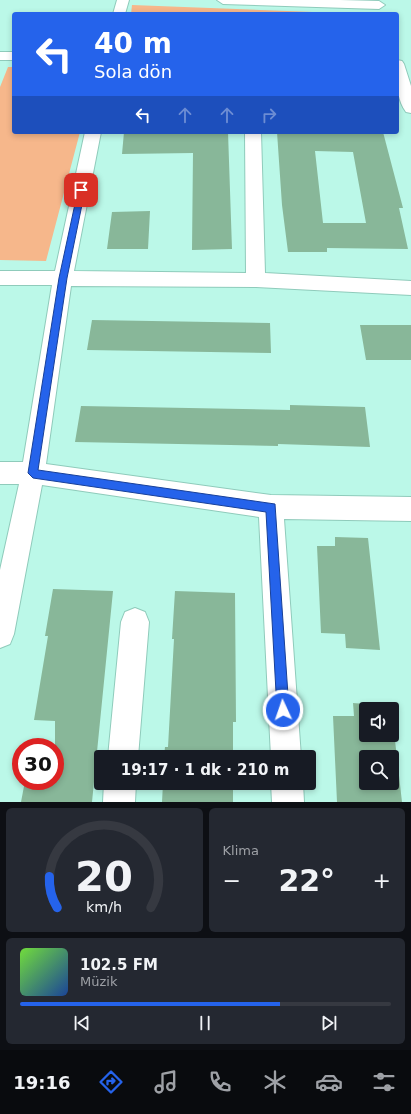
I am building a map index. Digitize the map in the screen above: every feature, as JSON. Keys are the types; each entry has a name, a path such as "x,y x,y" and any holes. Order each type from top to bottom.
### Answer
{"street":[{"path":"120,12 123,0"},
{"path":"223,0 380,6"},
{"path":"0,56 12,56"},
{"path":"399,70 411,109"},
{"path":"0,634 33,473 63,278 93,134"},
{"path":"253,134 256,280"},
{"path":"0,278 256,280 411,288"},
{"path":"0,473 33,473 271,507 411,509"},
{"path":"271,507 286,750"},
{"path":"124,750 135,622"},
{"path":"118,802 119,790"},
{"path":"287,790 288,802"}],"shaded area":[{"path":"132,5 313,12 131,12"},
{"path":"8,67 12,67 12,134 79,134 46,261 0,260 0,87"}],"building":[{"path":"124,134 228,134 232,249 192,250 193,153 122,154"},
{"path":"277,134 384,134 403,208 399,208 408,249 327,248 327,252 288,252 282,205","holes":["315,151 353,152 366,223 323,223"]},
{"path":"150,211 148,249 107,249 112,212"},
{"path":"92,320 270,323 271,353 87,350"},
{"path":"360,325 411,325 411,360 366,360"},
{"path":"290,405 365,407 370,447 278,444 278,446 75,442 81,406 290,410"},
{"path":"335,537 368,538 380,650 346,648 345,634 321,633 317,546 335,546"},
{"path":"53,589 113,591 97,750 94,750 94,782 92,802 21,802 23,790 64,790 64,738 55,738 55,721 34,720 48,636 45,636"},
{"path":"175,591 235,593 236,722 233,722 233,750 165,750 165,747 168,747 174,639 172,639"},
{"path":"353,703 359,703 359,742 395,742 396,750 359,750 359,790 399,790 399,776 402,802 337,802 333,716 354,716"},
{"path":"163,790 233,790 233,802 162,802"}],"route":[{"path":"81,190 63,278 33,473 271,507 283,710"}]}
